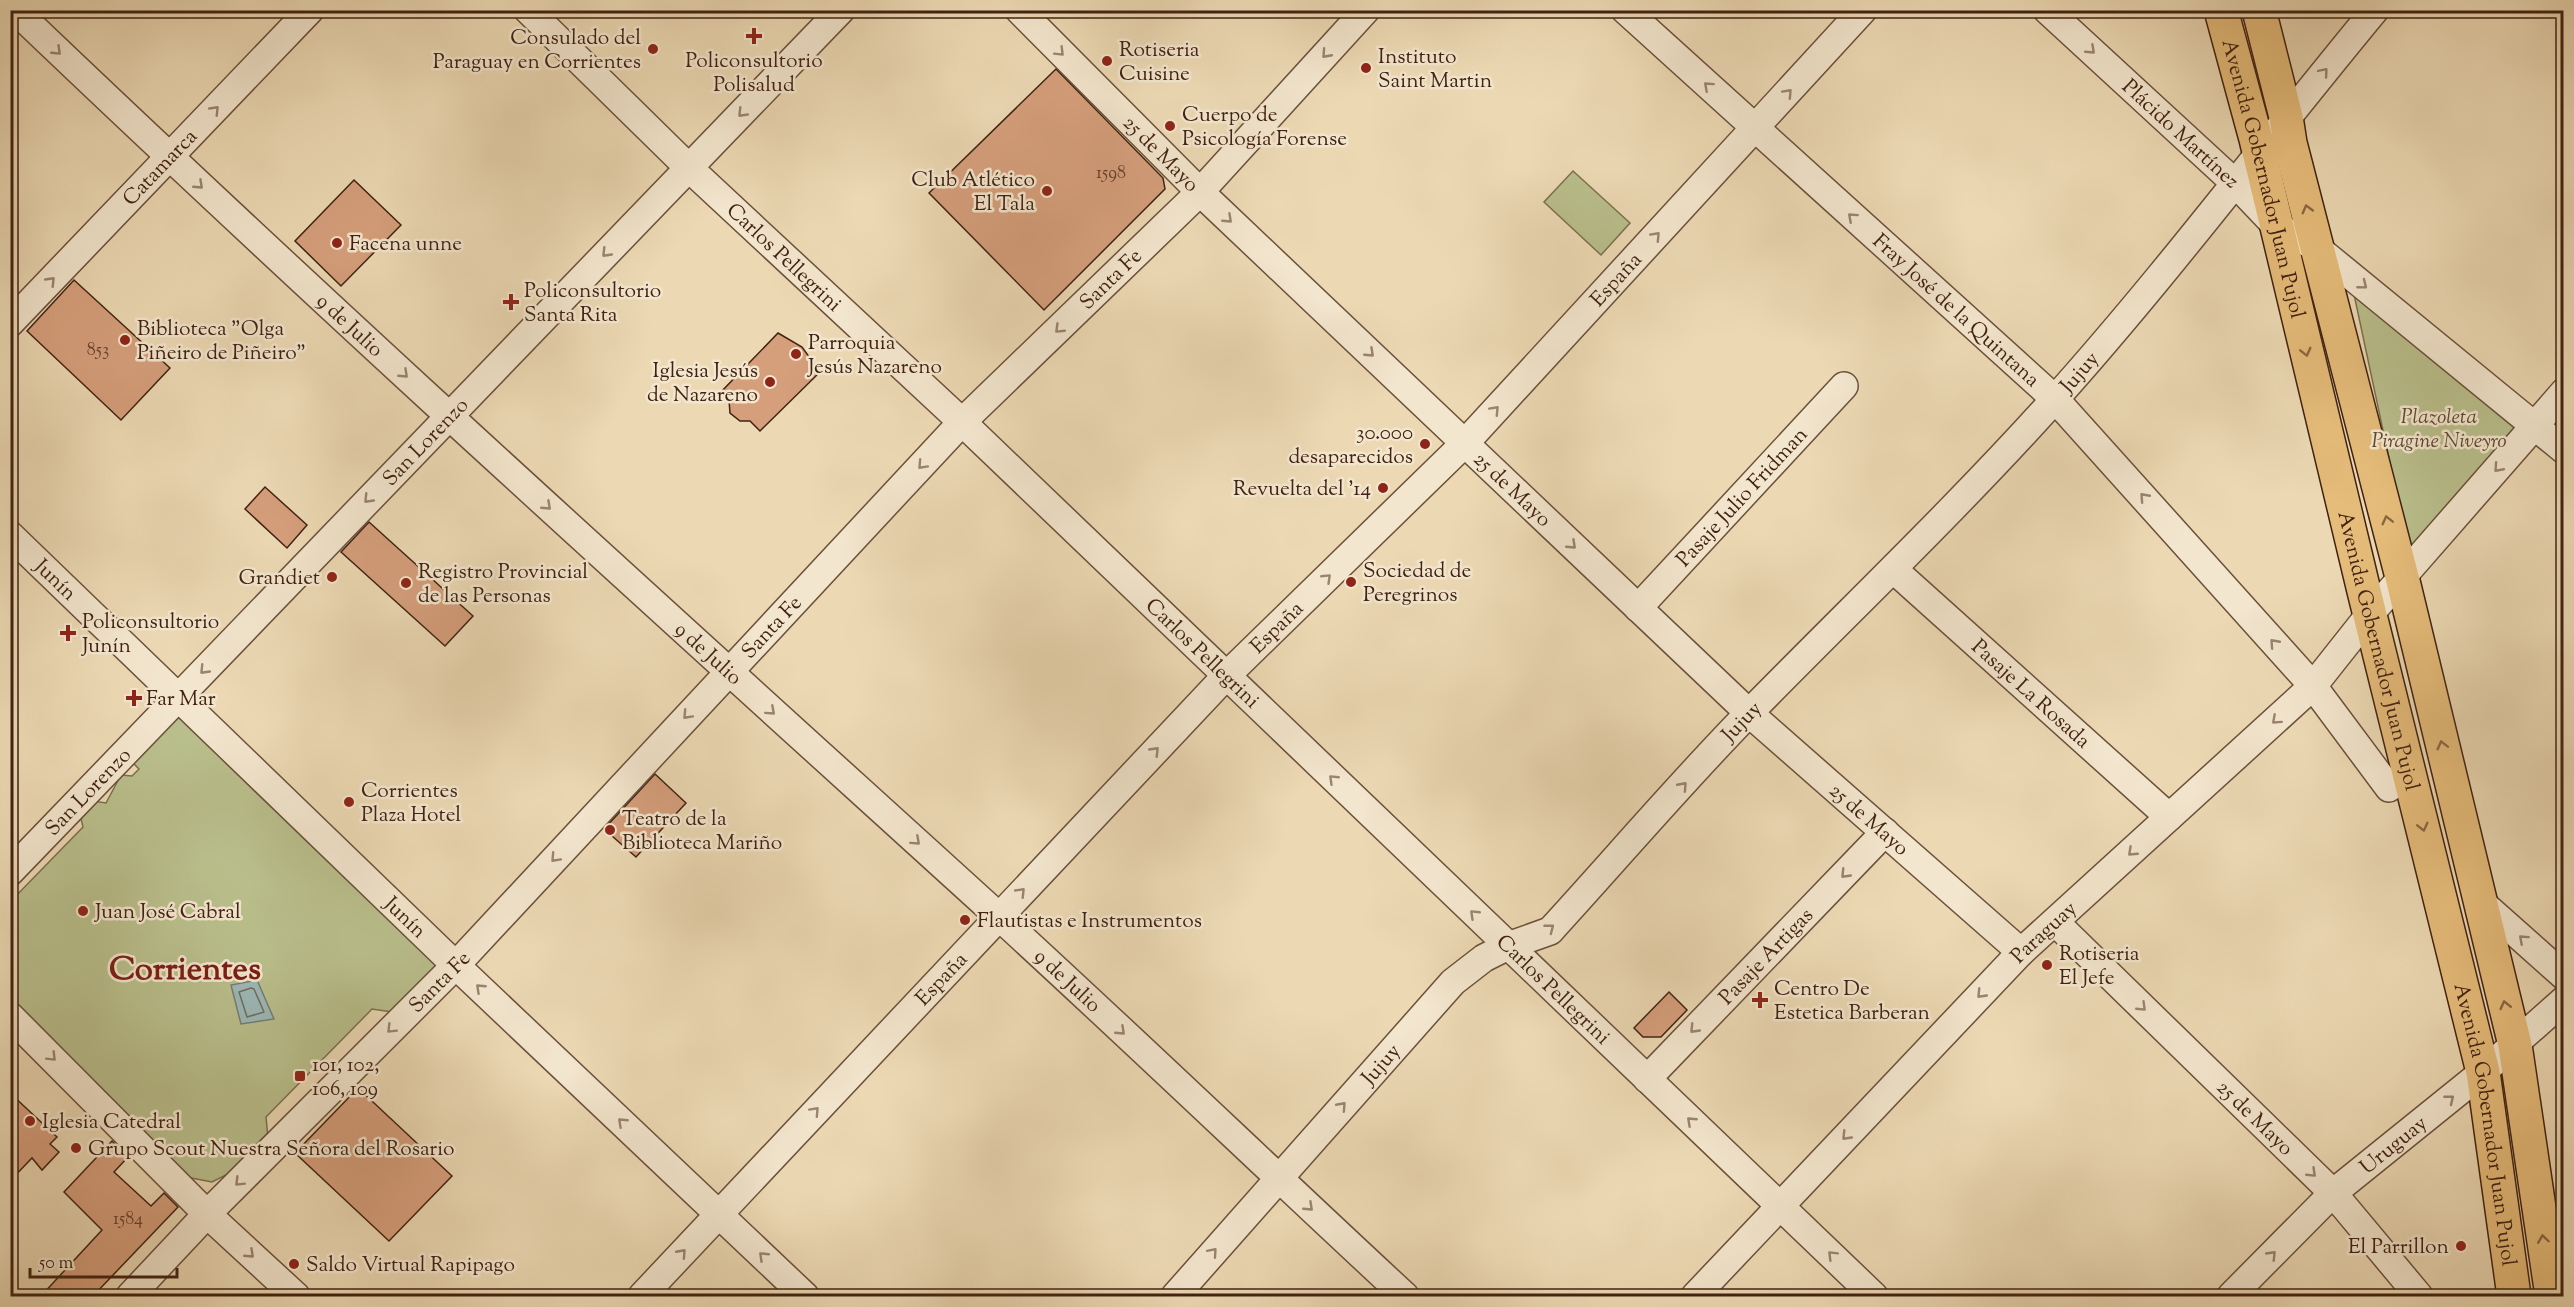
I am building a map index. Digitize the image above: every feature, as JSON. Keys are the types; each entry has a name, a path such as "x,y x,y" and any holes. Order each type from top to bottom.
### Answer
{"main road":[{"name":"Avenida Gobernador Juan Pujol","path":"2221,10 2260,153 2370,614 2483,1072 2514,1296"},
{"name":"Avenida Gobernador Juan Pujol","path":"2259,10 2396,583 2417,643 2515,1045 2552,1296"}],"street":[{"name":"9 de Julio","path":"15,10 169,158 727,672 998,916 1404,1296"},
{"name":"Catamarca","path":"10,323 310,10"},
{"name":"Carlos Pellegrini","path":"528,10 689,168 962,422 1226,677 1781,1204 1874,1296"},
{"name":"San Lorenzo","path":"10,872 840,10"},
{"name":"25 de Mayo","path":"1019,10 1200,192 1749,713 2021,952"},
{"name":"Santa Fe","path":"130,1296 207,1214 456,965 962,422 1200,192 1366,10"},
{"name":"Fray José de la Quintana","path":"1625,10 2055,399 2313,686 2389,788"},
{"name":"España","path":"642,1296 998,916 1226,677 1465,443 1863,10"},
{"name":"Plácido Martínez","path":"2048,10 2236,184 2276,226 2317,248 2564,450"},
{"name":"Jujuy","path":"1175,1296 1453,982 1484,958 1508,946 1550,931 1749,713 1893,569 2055,399 2236,184 2286,117 2376,10"},
{"name":"Pasaje Julio Fridman","path":"1638,608 1844,386"},
{"name":"Paraguay","path":"1695,1296 2021,952 2313,686 2396,583 2564,392"},
{"name":"Junín","path":"10,535 456,965 805,1296"},
{"name":"Pasaje La Rosada","path":"1893,569 2169,817"},
{"name":"Pasaje Artigas","path":"1647,1078 1885,832"},
{"path":"2482,903 2564,976"},
{"name":"25 de Mayo","path":"2055,922 2333,1193 2420,1296"},
{"name":"Uruguay","path":"2231,1296 2333,1193 2483,1072 2564,1000"},
{"path":"10,1016 207,1214 296,1296"}],"green space":[{"path":"1573,171 1630,223 1601,255 1544,202"},
{"name":"Plazoleta Piragine Niveyro","path":"2352,285 2519,422 2409,552"},
{"path":"185,703 446,956 392,1012 372,1009 266,1117 268,1138 236,1170 212,1182 186,1177 11,1006 10,902 83,827 81,819 93,801 106,803 121,775 132,776 139,769 130,760"}],"water":[{"path":"257,980 274,1019 241,1024 231,985"}],"building":[{"name":"Club Atlético El Tala","path":"1056,69 1163,178 1165,189 1044,310 929,193"},
{"name":"Facena unne","path":"354,180 401,225 341,286 295,241"},
{"path":"74,280 170,368 121,420 27,331"},
{"name":"Iglesia Jesús de Nazareno","path":"778,333 802,347 820,372 760,431 750,421 740,421 730,413 729,400 720,393"},
{"path":"265,487 307,525 287,548 245,509"},
{"name":"Registro Provincial de las Personas","path":"369,522 473,616 445,646 341,552"},
{"path":"655,774 686,803 636,857 604,829"},
{"path":"1669,992 1687,1010 1661,1037 1643,1037 1634,1028"},
{"path":"358,1088 452,1176 389,1241 295,1153"},
{"path":"10,1093 57,1137 50,1144 59,1152 42,1170 32,1158 10,1181"},
{"path":"112,1141 128,1157 114,1172 151,1206 164,1193 178,1207 93,1296 41,1296 102,1230 64,1192"}],"place":[{"name":"Policonsultorio Polisalud","path":"754,36"},
{"name":"Consulado del Paraguay en Corrientes","path":"653,49"},
{"name":"Rotiseria Cuisine","path":"1107,61"},
{"name":"Instituto Saint Martin","path":"1366,68"},
{"name":"Cuerpo de Psicología Forense","path":"1170,126"},
{"name":"Club Atlético El Tala","path":"1047,191"},
{"name":"Facena unne","path":"337,243"},
{"name":"Policonsultorio Santa Rita","path":"511,302"},
{"name":"Biblioteca \"Olga Piñeiro de Piñeiro\"","path":"125,340"},
{"name":"Parroquia Jesús Nazareno","path":"796,354"},
{"name":"Iglesia Jesús de Nazareno","path":"770,382"},
{"name":"30.000 desaparecidos","path":"1425,444"},
{"name":"Revuelta del '14","path":"1383,488"},
{"name":"Grandiet","path":"332,577"},
{"name":"Sociedad de Peregrinos","path":"1351,582"},
{"name":"Registro Provincial de las Personas","path":"406,583"},
{"name":"Policonsultorio Junín","path":"68,633"},
{"name":"Far Mar","path":"134,698"},
{"name":"Corrientes Plaza Hotel","path":"349,802"},
{"name":"Teatro de la Biblioteca Mariño","path":"610,830"},
{"name":"Juan José Cabral","path":"83,911"},
{"name":"Flautistas e Instrumentos","path":"965,920"},
{"name":"Rotiseria El Jefe","path":"2047,965"},
{"name":"Centro De Estetica Barberan","path":"1760,1000"},
{"name":"101, 102, 106, 109","path":"300,1076"},
{"name":"Iglesia Catedral","path":"30,1121"},
{"name":"Grupo Scout Nuestra Señora del Rosario","path":"76,1148"},
{"name":"El Parrillon","path":"2461,1246"},
{"name":"Saldo Virtual Rapipago","path":"294,1264"}],"district":[{"name":"Corrientes","path":"185,967"}]}
